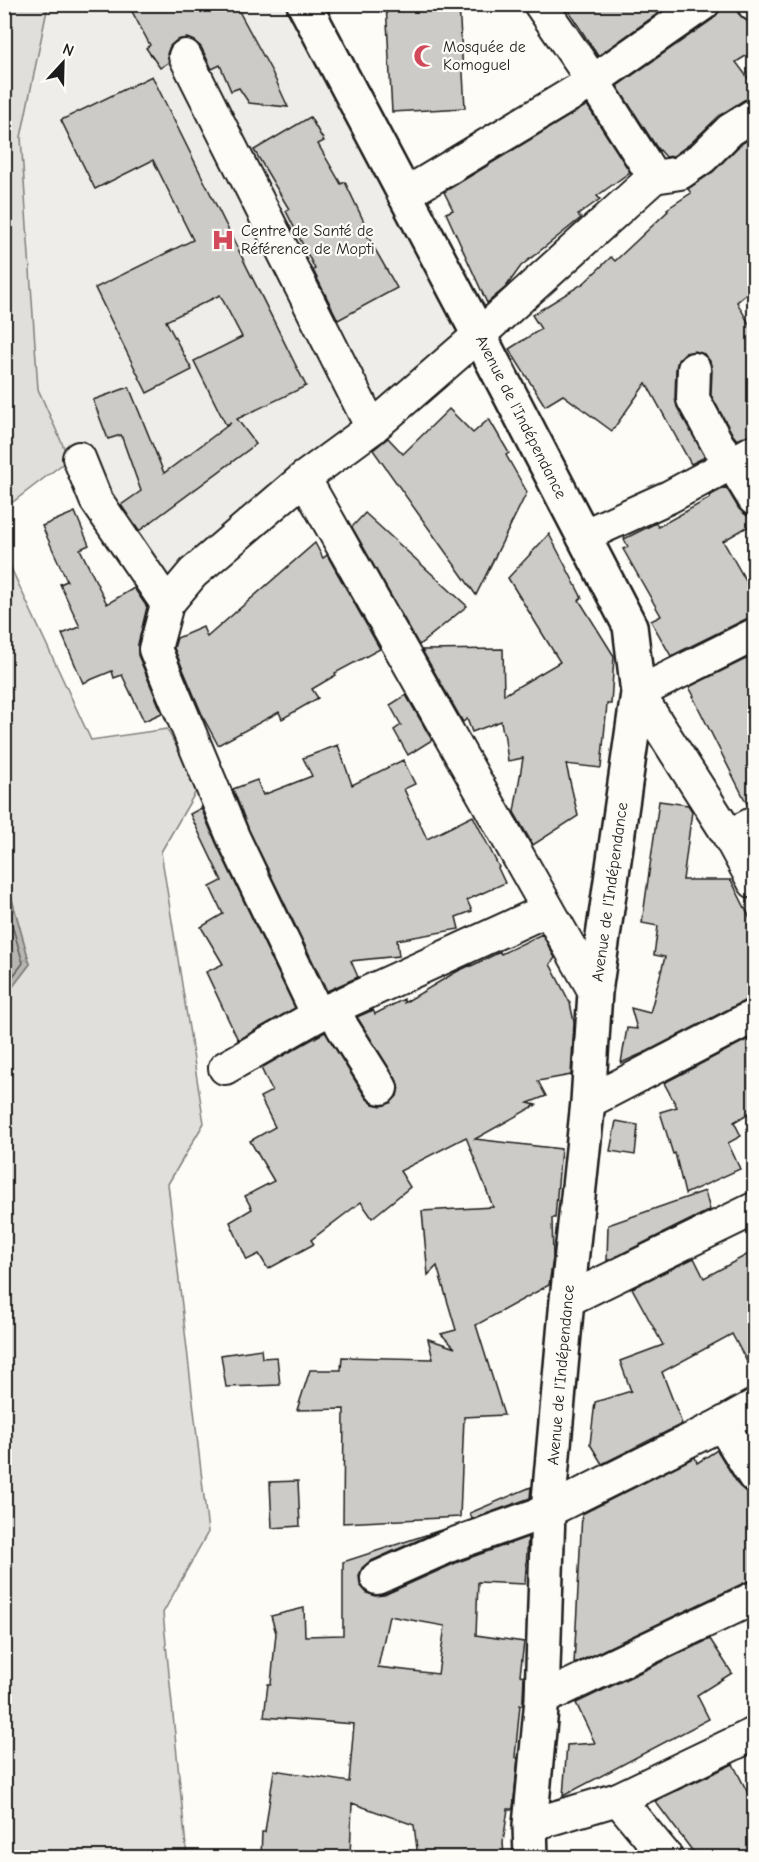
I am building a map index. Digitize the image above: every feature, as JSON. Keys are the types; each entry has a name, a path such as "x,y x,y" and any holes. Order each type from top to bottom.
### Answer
{"main road":[{"name":"Avenue de l'Indépendance","path":"304,4 479,334 630,626 638,693 595,992 588,1102 548,1511 542,1699 530,1825 531,1857"}],"street":[{"path":"540,4 593,81 654,177"},
{"path":"404,195 593,81 703,4"},
{"path":"186,56 372,428"},
{"path":"381,1088 343,1028 326,1011 233,837 155,649 167,604 193,573 304,478 372,428 654,177 680,173 703,157 730,130 754,115"},
{"path":"694,369 693,399 717,445 743,457"},
{"path":"583,536 669,497 743,457"},
{"path":"743,457 754,499"},
{"path":"79,458 96,500 167,604"},
{"path":"304,478 595,992"},
{"path":"754,635 638,693 742,830 754,882"},
{"path":"225,1068 326,1011 547,910"},
{"path":"588,1102 754,1016"},
{"path":"567,1300 754,1209"},
{"path":"377,1578 451,1545 548,1511 754,1406"},
{"path":"722,1424 754,1476"},
{"path":"542,1699 754,1598"},
{"path":"530,1825 618,1799 750,1743"},
{"path":"618,1799 667,1857"}],"shaded area":[{"path":"5,5 48,5 21,137 38,389 69,459 5,508"},
{"name":"Centre de Santé de Référence de Mopti","path":"48,5 295,5 473,342 156,605 69,459 38,389 21,137"},
{"path":"4,553 91,740 167,729 198,788 161,852 204,1123 168,1184 208,1532 163,1613 187,1857 5,1857 4,997 30,964 5,875"}],"water":[{"path":"5,875 30,964 4,997"}],"building":[{"path":"128,4 235,4 288,107 249,103 239,88 231,91 220,65 212,69 201,47 187,38 177,40 170,46 167,54 169,62 160,68 146,48 150,45"},
{"name":"Mosquée de Komoguel","path":"386,4 459,4 465,108 392,112"},
{"path":"564,4 671,4 598,56"},
{"path":"721,4 736,4 738,13 747,21 754,36 754,51 736,62 754,86 754,97 744,100 720,115 691,143 673,156 666,157 659,151 617,86 713,19 719,12"},
{"path":"152,76 306,386 237,419 256,444 139,531 121,505 141,491 121,435 108,439 93,400 129,387 164,473 231,423 226,425 194,361 242,337 220,295 166,321 192,370 147,393 95,288 193,240 153,160 95,189 61,120"},
{"path":"587,105 630,172 597,196 600,199 578,215 581,218 521,266 506,287 487,303 446,213 453,210 444,192"},
{"path":"310,117 324,141 318,144 341,184 345,182 366,226 363,228 397,288 338,320 286,211 289,209 254,150"},
{"path":"754,136 754,288 737,302 754,333 754,433 737,440 733,435 711,395 710,361 704,354 695,351 685,353 678,360 676,368 677,407 705,457 691,464 646,383 612,431 563,395 545,406 509,349 541,329 532,315 584,283 611,257 615,261 668,211 667,209 691,193 688,189 713,172 741,144"},
{"path":"449,409 473,433 489,419 509,453 506,455 527,492 476,595 373,450 388,438 403,454"},
{"path":"726,487 739,509 746,515 754,517 754,523 723,541 754,595 754,617 671,656 651,621 661,616 623,549 628,547 624,539 656,523 658,527"},
{"path":"75,512 89,545 80,549 107,604 134,588 147,607 138,644 138,655 162,713 144,721 122,675 114,678 112,671 83,683 62,634 80,627 60,584 67,581 42,526"},
{"path":"365,513 467,606 419,645 352,527"},
{"path":"549,534 582,598 579,600 614,656 611,704 607,704 601,768 566,764 578,816 533,845 514,812 523,758 508,761 501,721 472,732 467,719 463,722 422,650 503,649 504,695 560,662 508,578"},
{"path":"315,543 323,558 327,555 380,649 335,673 336,675 312,689 318,698 282,719 279,712 218,745 204,719 174,648 177,638 203,627 207,637"},
{"path":"754,655 754,805 748,806 689,687"},
{"path":"406,695 432,740 408,755 394,730 401,725 390,705"},
{"path":"338,745 352,785 403,760 415,784 404,789 427,839 473,816 505,883 467,900 472,911 456,917 459,929 397,940 399,956 351,961 358,977 327,991 249,830 233,789 257,780 263,795 312,776 303,758"},
{"path":"659,801 688,805 692,811 683,880 731,880 754,926 754,998 621,1063 627,1028 637,1029 631,1008 650,1013 665,957 654,955 658,926 642,923"},
{"path":"201,808 295,1008 238,1040 206,972 223,964 201,927 223,914 210,887 222,881 190,814"},
{"path":"542,934 555,958 550,964 570,1003 574,1022 571,1075 538,1081 546,1096 528,1103 536,1105 475,1139 561,1149 555,1218 552,1218 553,1258 549,1285 476,1325 504,1415 464,1417 460,1517 343,1523 344,1409 297,1410 310,1370 341,1370 342,1357 433,1359 428,1339 455,1348 441,1334 456,1330 437,1266 428,1275 422,1211 493,1207 466,1137 400,1171 410,1187 372,1218 361,1202 311,1240 314,1244 268,1269 259,1254 247,1260 230,1222 252,1209 245,1196 274,1181 250,1141 275,1127 260,1097 272,1091 261,1068 325,1032 366,1098 373,1104 382,1106 390,1103 397,1096 399,1087 396,1079 357,1017 373,1010 375,1014 404,999 404,1003 456,972"},
{"path":"754,1036 754,1110 734,1122 741,1136 728,1143 740,1169 685,1194 675,1153 673,1154 660,1112 677,1107 664,1083"},
{"path":"616,1121 638,1125 635,1155 610,1151"},
{"path":"705,1191 710,1210 607,1261 608,1225"},
{"path":"754,1251 754,1375 732,1334 662,1372 682,1424 602,1464 590,1444 595,1402 631,1391 620,1361 663,1345 632,1288 694,1258 704,1278"},
{"path":"261,1349 262,1358 277,1357 280,1385 226,1387 221,1355"},
{"path":"717,1450 739,1486 746,1492 754,1494 754,1580 574,1664 582,1514 695,1457 697,1463"},
{"path":"298,1481 300,1526 272,1528 270,1482"},
{"path":"531,1487 530,1498 472,1519 470,1513"},
{"path":"441,1530 369,1562 362,1568 359,1576 360,1585 367,1593 375,1596 384,1595 458,1562 528,1537 525,1584 478,1582 476,1635 524,1642 520,1675 524,1676 523,1705 520,1705 515,1757 518,1758 513,1809 508,1809 503,1842 504,1857 418,1857 414,1825 352,1803 350,1857 261,1857 262,1832 265,1832 274,1770 349,1782 354,1724 264,1717 268,1684 271,1684 276,1633 271,1616 304,1608 305,1636 343,1635 343,1562","holes":["389,1616 445,1626 438,1674 378,1667"]},
{"path":"710,1639 732,1673 697,1695 709,1719 563,1796 567,1745 595,1743 576,1703"},
{"path":"733,1764 754,1805 754,1857 697,1857 655,1801"}],"place":[{"name":"Mosquée de Komoguel","path":"425,56"},
{"name":"Centre de Santé de Référence de Mopti","path":"223,240"}]}
